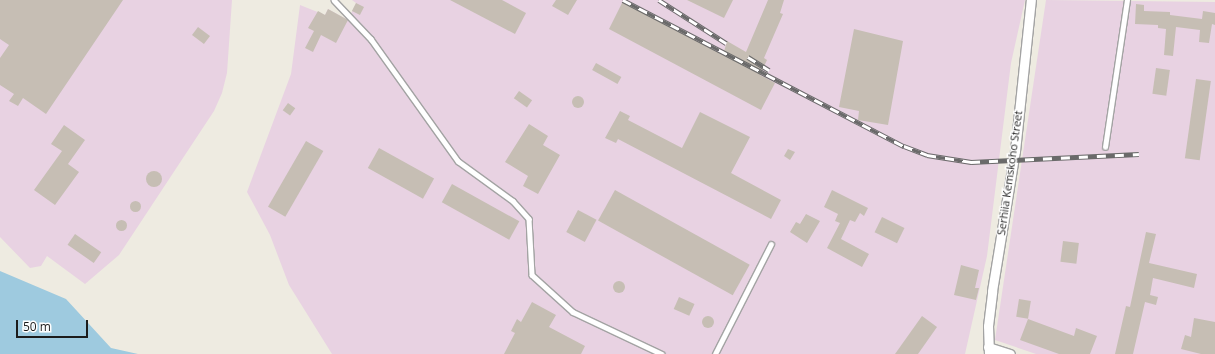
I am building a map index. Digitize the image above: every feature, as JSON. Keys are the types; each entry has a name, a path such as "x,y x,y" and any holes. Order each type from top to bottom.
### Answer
{"street":[{"name":"Serhiia Kemskoho Street","path":"989,350 992,291 1015,151 1031,0"},
{"path":"989,350 1010,354"}],"lane":[{"path":"334,0 371,39 458,161 513,201 529,219 532,276 573,312 662,354"},
{"path":"1105,147 1127,0"},
{"path":"715,354 771,244"}],"shaded area":[{"path":"0,0 232,0 227,73 222,93 214,111 119,255 85,284 47,256 41,266 30,268 0,237"},
{"path":"352,0 1025,0 1011,63 987,256 965,354 332,354 289,285 270,235 247,192 291,74 300,5 325,15 328,9 348,20 356,3"},
{"path":"1046,0 1215,2 1215,354 1036,354 995,340"}],"water":[{"path":"0,271 66,299 111,348 138,354 0,354"}],"building":[{"path":"0,0 123,0 46,114 23,98 18,106 9,101 14,94 0,85 0,58 9,45 0,39"},
{"path":"450,0 502,0 526,13 515,34"},
{"path":"556,0 577,0 568,15 552,6"},
{"path":"687,0 733,0 724,18"},
{"path":"768,0 784,0 780,13 783,14 764,58 767,60 760,75 775,83 761,110 609,29 623,1 723,55 727,41 746,52"},
{"path":"356,3 364,7 360,15 352,11"},
{"path":"1136,4 1144,5 1144,11 1170,12 1170,15 1202,19 1203,11 1215,13 1215,25 1212,24 1209,43 1199,42 1200,30 1176,27 1173,56 1164,55 1166,29 1158,28 1158,25 1135,24"},
{"path":"328,9 348,20 336,43 321,35 313,52 305,48 314,31 308,28 318,11 325,15"},
{"path":"198,27 210,36 204,44 192,35"},
{"path":"854,29 903,41 888,125 858,120 859,111 839,107"},
{"path":"596,63 621,77 617,84 592,70"},
{"path":"1156,68 1170,70 1166,96 1152,94"},
{"path":"1196,79 1211,81 1200,160 1185,158"},
{"path":"519,91 532,100 527,108 514,98"},
{"path":"578,96 582,98 584,102 582,106 578,108 574,106 572,102 574,98"},
{"path":"288,103 295,108 290,116 283,110"},
{"path":"620,111 630,116 628,120 682,148 700,112 750,137 731,173 781,200 771,219 618,139 616,143 605,138"},
{"path":"529,124 548,136 543,145 560,155 538,194 523,186 528,176 505,162"},
{"path":"64,125 85,140 68,164 79,172 55,205 34,190 62,151 51,144"},
{"path":"306,141 323,151 285,217 268,207"},
{"path":"379,148 434,179 423,199 368,168"},
{"path":"788,149 795,152 790,160 784,156"},
{"path":"154,171 160,173 162,179 160,185 154,187 148,185 146,179 148,173"},
{"path":"452,184 519,221 509,240 442,202"},
{"path":"615,190 750,265 733,295 598,221"},
{"path":"832,190 868,208 864,216 860,213 855,222 850,220 841,239 869,254 862,267 827,248 840,223 835,221 838,214 824,207"},
{"path":"135,200 139,202 141,206 139,210 135,212 131,210 129,206 131,202"},
{"path":"578,210 597,220 585,242 566,232"},
{"path":"806,214 820,221 807,243 790,232 796,222 800,224"},
{"path":"882,217 904,228 897,243 875,232"},
{"path":"119,220 123,220 125,221 125,229 119,230 116,227 116,223"},
{"path":"1146,232 1156,234 1149,263 1197,274 1194,288 1153,278 1150,295 1158,297 1156,305 1145,302 1133,354 1115,354 1126,306 1130,307"},
{"path":"75,234 101,252 94,263 68,245"},
{"path":"1063,241 1079,243 1076,264 1060,262"},
{"path":"961,265 979,270 975,288 979,288 976,300 954,295"},
{"path":"619,281 623,283 625,287 623,291 619,293 615,291 613,287 615,283"},
{"path":"679,297 695,304 689,316 674,309"},
{"path":"1019,299 1031,301 1028,319 1016,317"},
{"path":"532,302 556,315 549,327 585,346 581,354 504,354 515,333 511,331 517,319 521,322"},
{"path":"708,316 712,318 714,322 712,326 708,328 704,326 702,322 704,318"},
{"path":"922,316 937,327 918,354 895,354"},
{"path":"1194,318 1215,322 1215,354 1201,354 1181,349 1185,335 1191,337"},
{"path":"1028,319 1074,336 1076,328 1097,336 1090,354 1059,354 1020,340"}],"railway":[{"path":"623,0 904,146 927,155 971,162 1139,154"},
{"path":"659,0 726,43"},
{"path":"748,57 769,70"}]}
